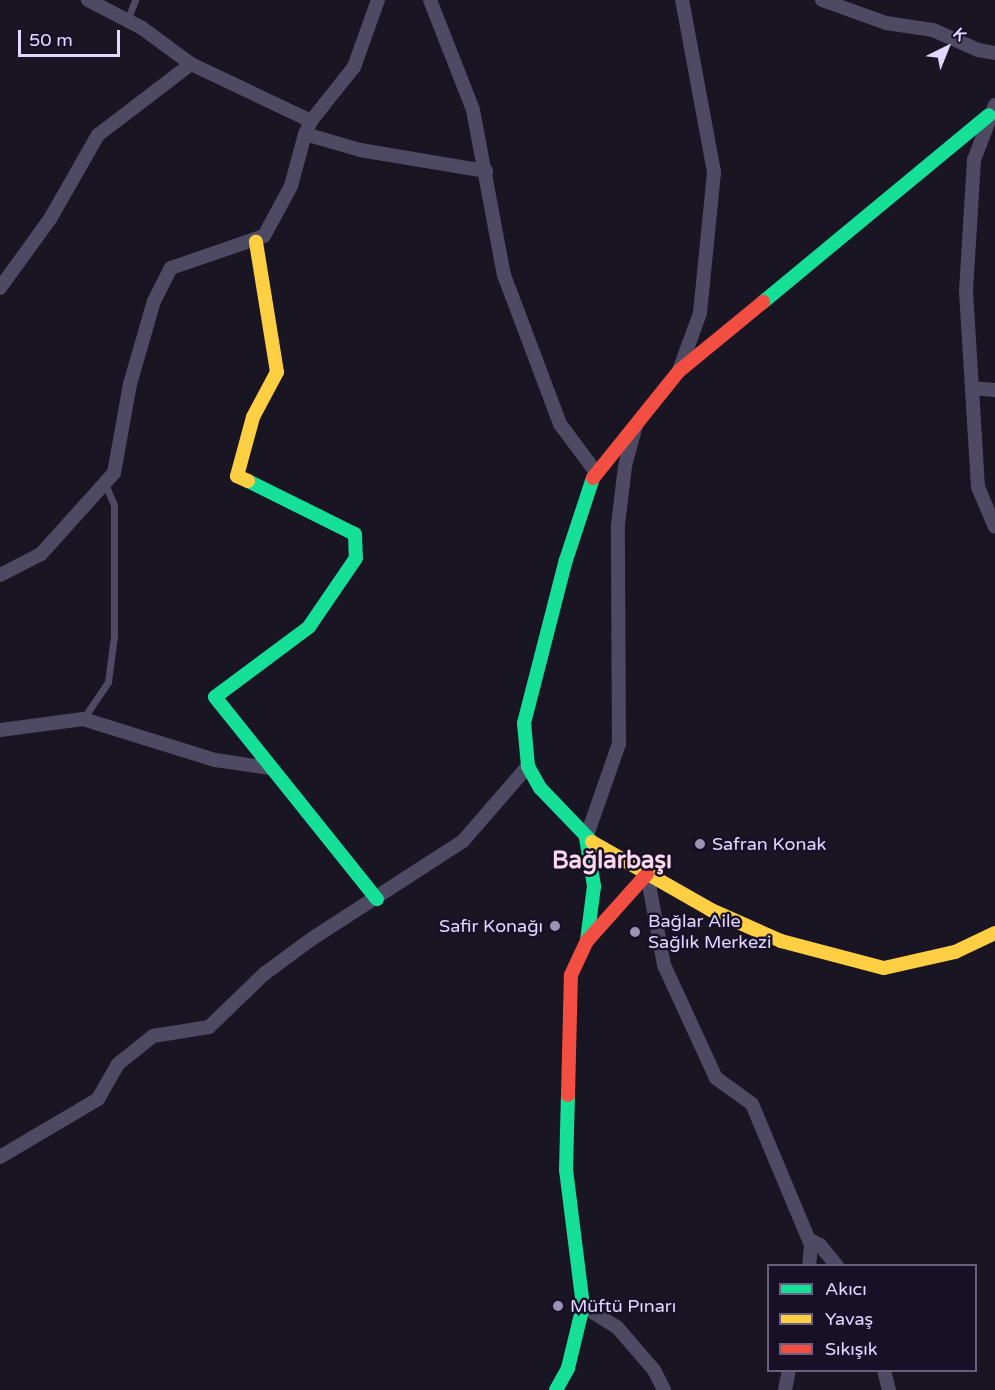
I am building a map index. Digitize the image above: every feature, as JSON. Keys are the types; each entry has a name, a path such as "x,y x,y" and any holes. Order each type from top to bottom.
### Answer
{"street":[{"path":"88,0 127,21 191,64 311,121"},
{"path":"0,575 42,554 114,473 130,384 154,301 171,268 255,242 264,236 291,186 305,134 311,121 354,67 378,0"},
{"path":"430,0 473,110 504,275 560,424 595,471"},
{"path":"679,371 700,313 714,172 682,0"},
{"path":"822,0 886,24 933,30 978,50 995,53"},
{"path":"0,288 50,219 98,135 191,64"},
{"path":"992,110 679,371 595,471 566,560 524,723 528,765 540,788 586,838 711,910 781,941 884,968 956,952 995,933"},
{"path":"992,110 974,160 966,291 978,487 995,526"},
{"path":"305,134 360,150 486,171"},
{"path":"255,242 277,372 253,417 237,476 355,534 356,558 309,627 215,697 377,899"},
{"path":"972,388 995,390"},
{"path":"587,941 594,886 586,838 619,744 618,525 625,466 638,420"},
{"path":"0,730 83,719 215,760 270,768"},
{"path":"0,1157 98,1099 118,1064 153,1036 209,1027 264,974 313,938 377,899 463,841 528,765"},
{"path":"556,1390 568,1368 583,1306 566,1170 571,975 587,941 647,874"},
{"path":"647,874 664,965 716,1078 752,1104 809,1239 809,1264"},
{"path":"809,1239 820,1245 835,1264"},
{"path":"583,1306 617,1327 654,1370 664,1390"},
{"path":"784,1390 789,1372"},
{"path":"884,1372 889,1390"}],"lane":[{"path":"127,21 135,0"},
{"path":"83,719 108,682 114,636 114,505 105,484"}],"traffic: fast":[{"path":"763,302 989,115"},
{"path":"592,842 540,788 528,766 524,723 566,560 593,478"},
{"path":"248,481 355,534 356,558 309,627 215,697 377,899"},
{"path":"586,838 594,886 587,941"},
{"path":"556,1390 568,1368 583,1306 566,1170 568,1095"}],"traffic: slow":[{"path":"248,481 237,476 253,417 277,372 256,242"},
{"path":"592,842 711,910 781,941 884,968 955,952 995,933"}],"traffic: jam":[{"path":"593,478 679,371 763,302"},
{"path":"568,1095 571,975 587,941 647,874"}],"place":[{"name":"Safran Konak","path":"700,844"},
{"name":"Safir Konağı","path":"555,926"},
{"name":"Bağlar Aile Sağlık Merkezi","path":"635,932"},
{"name":"Müftü Pınarı","path":"558,1306"}],"district":[{"name":"Bağlarbaşı","path":"612,861"}]}
